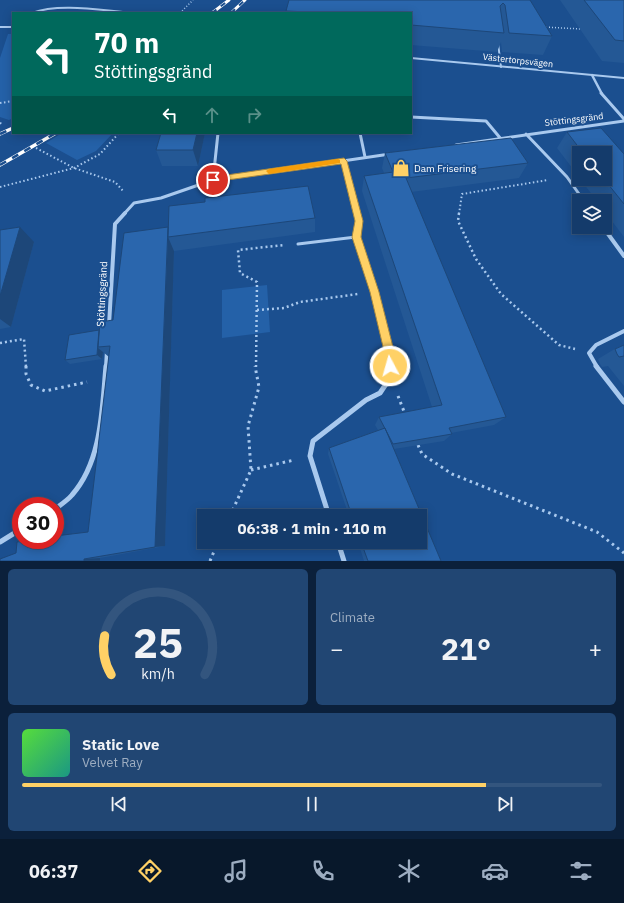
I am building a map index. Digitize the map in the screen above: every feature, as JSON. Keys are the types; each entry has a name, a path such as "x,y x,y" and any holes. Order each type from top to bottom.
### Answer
{"street":[{"path":"0,27 12,27"},
{"name":"Västertorpsvägen","path":"412,58 624,78"},
{"path":"592,75 602,93 624,120"},
{"path":"412,117 435,117 458,121 486,121 501,139"},
{"name":"Stöttingsgränd","path":"448,146 624,120"},
{"path":"213,180 218,134"},
{"path":"360,134 365,157"},
{"path":"526,134 566,177 579,194"},
{"path":"134,202 161,198 213,180 395,153"},
{"path":"327,509 310,456 313,441 366,400 380,393 390,378 390,355 375,292 356,237 359,221 344,161"},
{"name":"Stöttingsgränd","path":"109,331 115,224 134,202"},
{"path":"608,234 624,256"},
{"path":"624,331 596,345 589,353 595,364 624,402"},
{"path":"64,503 81,486 93,458 100,421 108,345"},
{"path":"0,542 12,535"},
{"path":"340,549 344,561"}],"lane":[{"path":"34,12 37,10 57,9 115,12"},
{"path":"498,38 501,67"},
{"path":"298,244 356,237"}],"path":[{"path":"181,12 193,0"},
{"path":"536,26 584,29"},
{"path":"0,102 12,100"},
{"path":"0,187 74,168 100,154 118,134"},
{"path":"36,148 74,168 114,182 134,202"},
{"path":"566,177 462,194 458,221 476,259 501,294 559,345 589,353"},
{"path":"233,509 251,470 248,426 259,387 255,362 257,282 240,273 238,250 298,244"},
{"path":"256,310 284,308 300,302 375,292"},
{"path":"0,342 24,339 26,374 31,385 45,390 104,379"},
{"path":"418,445 422,454 452,474 597,532 624,553"},
{"path":"251,470 310,456"},
{"path":"210,561 215,549"}],"shaded area":[{"path":"8,34 12,34 12,118 9,120 0,117 0,58"},
{"path":"60,134 112,134 96,151 77,160 46,143"},
{"path":"267,285 270,332 222,338 222,290"}],"building":[{"path":"289,0 530,0 552,36 509,33 505,5 503,3 500,6 504,33 412,25 412,12 286,11"},
{"path":"584,0 624,0 624,41 615,40"},
{"path":"601,128 624,154 624,204 610,186 612,186 612,146 578,146 567,132"},
{"path":"161,134 197,134 193,150 156,150"},
{"path":"511,138 528,163 406,178 506,417 449,428 452,434 393,444 379,417 442,405 364,176 393,172 385,153"},
{"path":"308,186 315,218 168,237 169,206 205,202 205,198"},
{"path":"20,227 0,296 0,230"},
{"path":"168,227 155,547 84,559 84,561 0,561 0,559 16,553 16,549 64,549 64,535 88,532 110,346 98,347 100,322 113,320 124,233"},
{"path":"99,330 97,355 65,360 69,335"},
{"path":"624,345 624,356 619,357 615,349"},
{"path":"385,428 419,509 350,509 329,448"},
{"path":"427,528 441,561 368,561 364,549 427,549"}],"railway":[{"path":"213,12 229,0"},
{"path":"232,12 245,0"},
{"path":"0,134 12,128"},
{"path":"0,165 54,134"}],"slow traffic":[{"path":"269,171 338,162"}],"place":[{"name":"Dam Frisering","path":"401,168"}],"route":[{"path":"213,180 344,161 359,221 356,237 375,292 390,355 390,366"}]}
